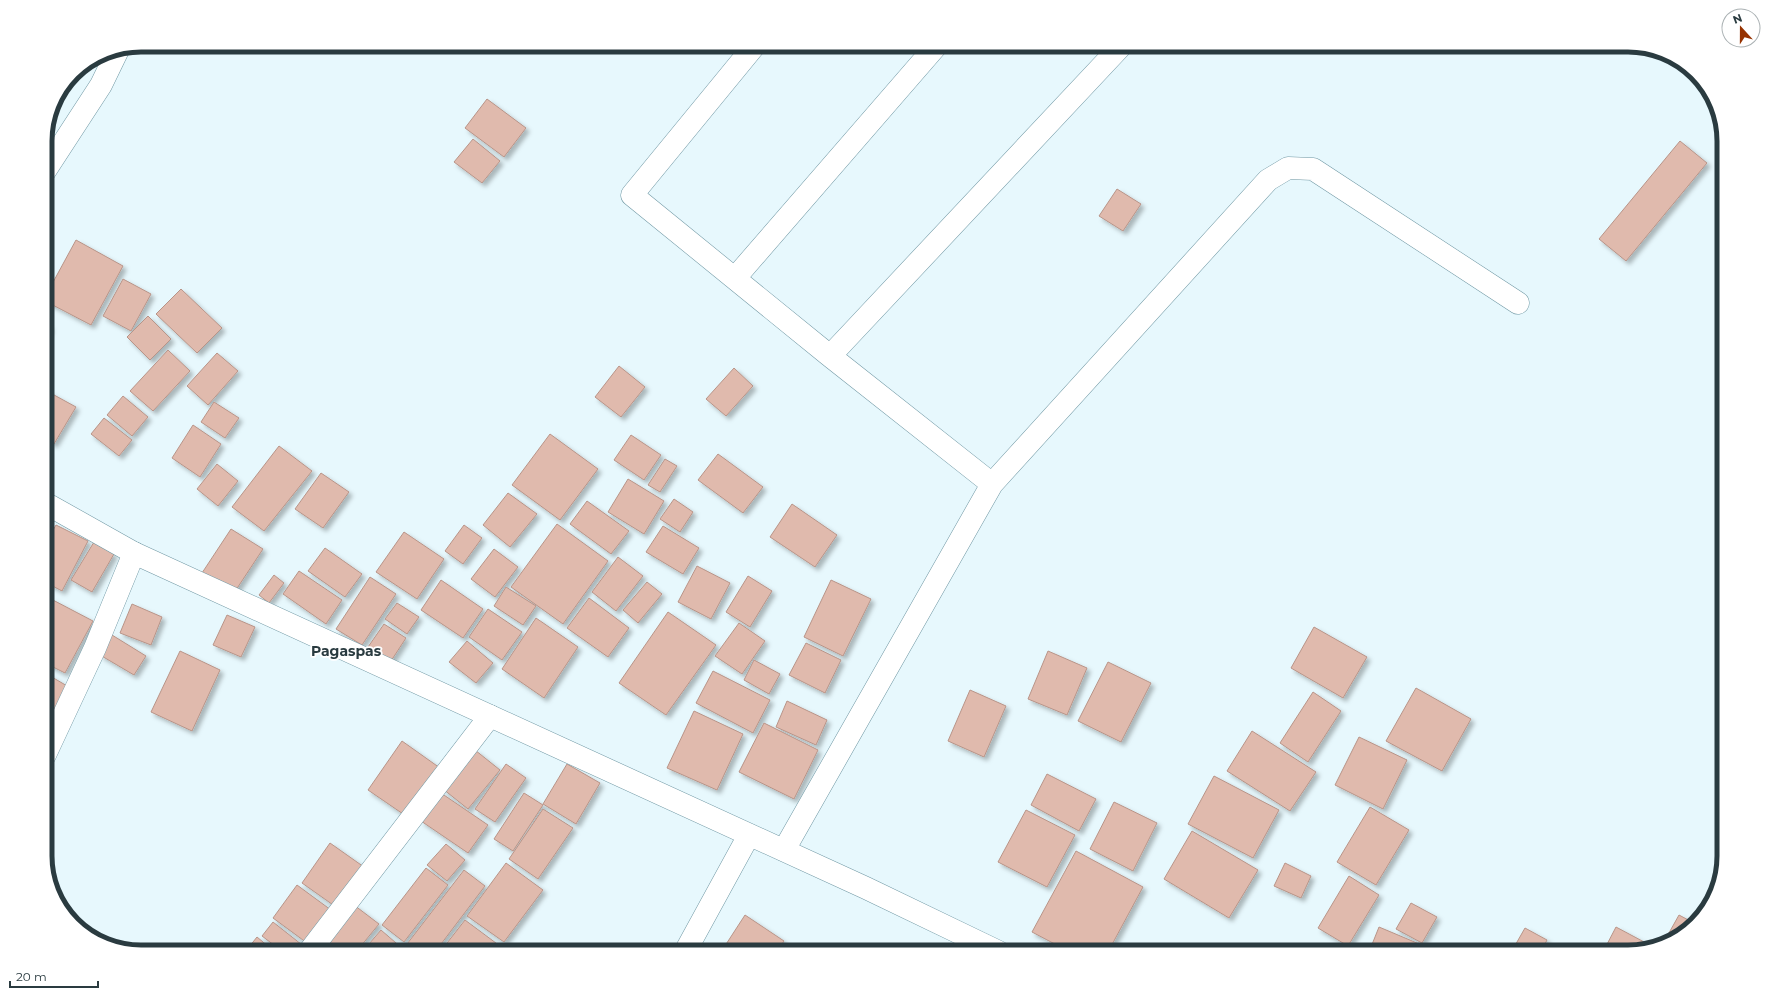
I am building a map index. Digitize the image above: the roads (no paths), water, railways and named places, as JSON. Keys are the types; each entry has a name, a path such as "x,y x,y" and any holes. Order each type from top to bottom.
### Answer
{"street":[{"path":"749,52 632,194 830,356 992,484"},
{"path":"735,278 931,52"},
{"path":"830,356 1115,52"},
{"path":"52,160 101,85 115,56"},
{"path":"784,850 992,484 1268,180 1288,168 1313,169 1518,304"},
{"path":"52,507 134,554 784,850 984,945"},
{"path":"52,740 95,648 134,554"},
{"path":"314,945 490,716"},
{"path":"689,945 749,835"}],"district":[{"name":"Pagaspas","path":"346,651"}]}
